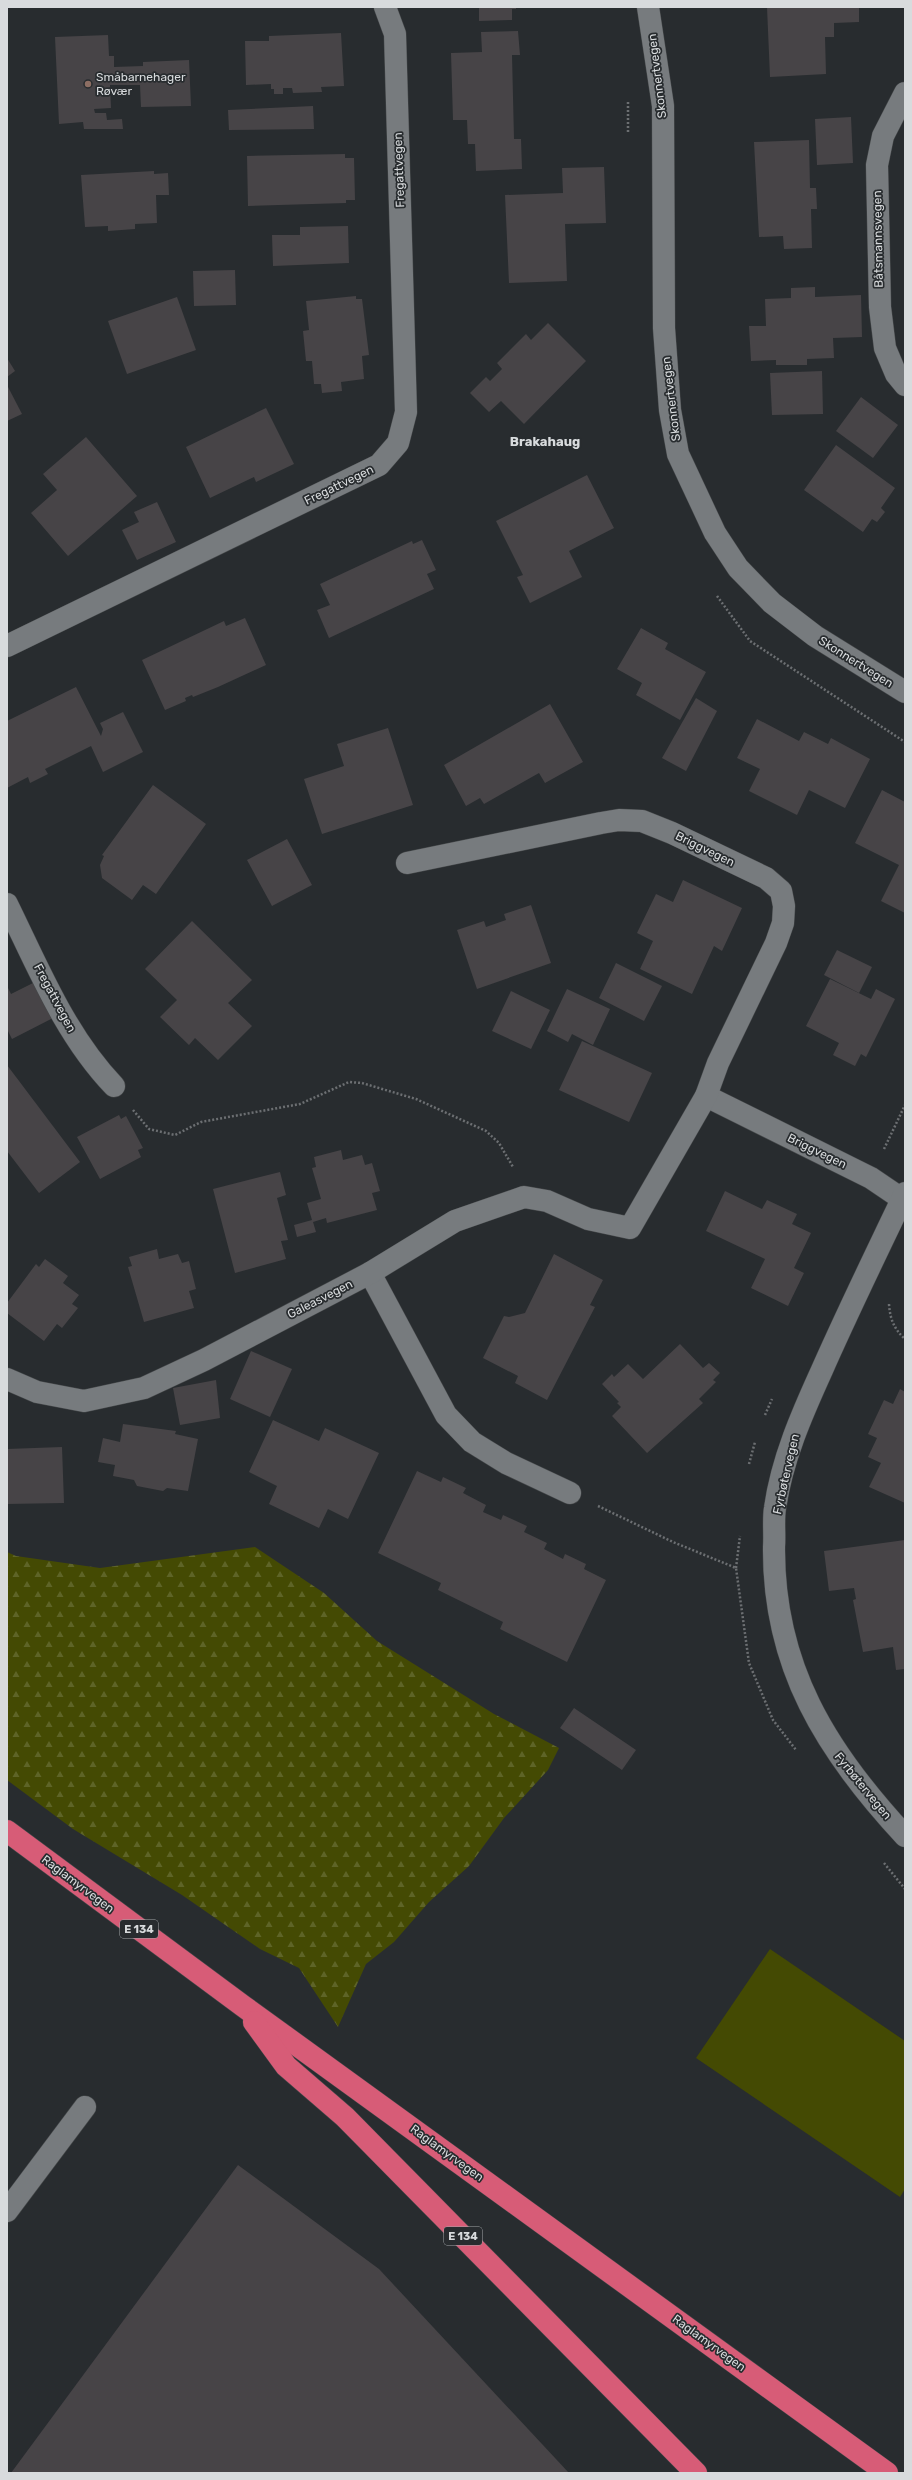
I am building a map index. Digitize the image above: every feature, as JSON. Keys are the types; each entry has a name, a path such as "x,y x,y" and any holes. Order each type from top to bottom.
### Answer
{"highway":[{"name":"Raglamyrvegen","path":"7,1831 243,2006 887,2473"},
{"name":"E 134","path":"243,2006 286,2066 345,2117 696,2473"}],"street":[{"name":"Fregattvegen","path":"7,646 379,465 398,443 406,412 395,34 385,7"},
{"name":"Skonnertvegen","path":"648,7 662,106 664,328 670,410 678,454 714,533 738,568 772,603 815,636 905,692"},
{"name":"Båtsmannsvegen","path":"905,93 883,136 877,165 880,307 885,348 896,374 905,385"},
{"name":"Briggvegen","path":"407,863 619,820 642,821 766,878 781,891 784,906 783,923 776,943 718,1063 706,1096 630,1228"},
{"name":"Fregattvegen","path":"7,904 66,1022 96,1067 114,1086"},
{"name":"Briggvegen","path":"706,1096 904,1196"},
{"name":"Fyrbøtervegen","path":"904,1196 861,1282 794,1433 775,1508 774,1575 784,1636 802,1694 832,1748 905,1836"},
{"name":"Galeasvegen","path":"7,1378 37,1392 84,1402 144,1388 204,1360 370,1273 455,1220 524,1197 547,1201 588,1219 630,1228"},
{"path":"370,1273 446,1415 472,1442 506,1463 570,1493"},
{"path":"7,2211 85,2107"}],"path":[{"path":"114,1086 149,1129 175,1135 211,1119 300,1104 349,1082 378,1087 416,1099 486,1131 499,1143 506,1155 518,1177 524,1197"},
{"path":"570,1493 673,1542 736,1568 749,1664 773,1720 800,1757"},
{"path":"882,1860 905,1889"}],"green space":[{"path":"255,1547 324,1593 377,1641 494,1714 559,1748 548,1770 504,1818 469,1866 429,1902 394,1942 366,1964 338,2027 299,1968 260,1949 182,1895 73,1829 7,1780 7,1552 16,1556 100,1568"},
{"path":"770,1949 905,2041 905,2189 900,2197 696,2058"}],"building":[{"path":"479,7 516,7 516,9 512,9 512,20 479,21"},
{"path":"767,7 859,7 859,22 834,23 834,37 825,37 826,74 770,77"},
{"path":"518,31 520,55 512,55 514,139 521,139 522,169 476,171 475,144 468,144 467,120 453,120 451,53 482,52 481,32"},
{"path":"341,33 344,86 321,87 322,92 293,93 292,88 283,88 283,94 274,94 274,89 271,89 271,84 246,85 245,41 269,41 269,36"},
{"path":"108,35 109,56 114,56 114,67 143,66 143,62 189,60 191,106 141,107 140,85 110,85 111,108 94,109 95,113 106,113 107,120 122,119 123,129 84,129 83,122 59,124 55,37"},
{"path":"313,106 314,129 229,130 228,110"},
{"path":"851,117 853,163 817,165 815,119"},
{"path":"809,140 810,188 816,188 817,209 811,209 812,248 784,249 783,236 759,237 754,142"},
{"path":"345,154 345,158 354,158 355,200 346,200 346,203 248,206 247,156"},
{"path":"604,167 606,223 565,224 567,281 509,283 505,195 563,193 562,168"},
{"path":"154,171 154,174 168,173 169,195 156,195 157,223 135,224 135,229 108,231 108,226 85,227 81,175"},
{"path":"348,226 349,263 273,266 272,235 300,235 300,227"},
{"path":"235,270 236,305 194,306 193,271"},
{"path":"815,287 815,297 861,295 862,337 833,338 834,358 807,359 807,365 776,365 776,360 751,361 749,326 766,326 765,299 791,298 791,288"},
{"path":"356,296 356,299 362,299 369,355 362,356 364,379 341,382 342,391 322,393 321,384 314,384 312,361 306,361 303,331 309,330 306,301"},
{"path":"177,297 196,350 127,374 108,321"},
{"path":"548,323 586,361 524,424 501,401 489,412 470,393 486,377 490,381 502,369 497,363 526,334 531,340"},
{"path":"7,358 15,371 7,377"},
{"path":"822,371 823,414 772,415 770,373"},
{"path":"7,385 22,414 7,421"},
{"path":"861,397 898,425 873,458 836,431"},
{"path":"266,408 294,464 256,482 254,477 210,498 186,447"},
{"path":"86,437 137,496 68,556 31,513 57,490 43,474"},
{"path":"836,445 895,488 881,508 885,512 877,522 872,519 863,532 804,490"},
{"path":"587,475 614,528 569,551 582,577 530,603 517,577 523,575 496,521"},
{"path":"157,502 176,542 137,560 122,530 139,522 134,512"},
{"path":"422,540 436,570 427,574 434,589 329,638 317,610 330,605 320,584 412,541 413,544"},
{"path":"245,618 266,665 218,687 193,697 192,695 185,698 186,701 165,710 142,660 224,621 226,626"},
{"path":"641,628 668,643 665,649 706,672 680,720 636,695 642,683 617,669"},
{"path":"76,687 101,736 103,729 100,723 123,712 143,752 103,772 91,746 45,769 48,774 30,783 28,777 7,788 7,721"},
{"path":"696,698 717,711 686,771 662,758"},
{"path":"550,704 583,762 545,783 539,773 484,804 480,798 466,806 444,765"},
{"path":"757,719 799,741 804,732 828,744 831,738 870,759 845,808 809,790 797,815 749,791 760,769 737,758"},
{"path":"388,728 413,805 322,834 304,779 344,766 337,744"},
{"path":"153,785 206,824 156,894 143,885 132,900 102,878 100,865 104,856 102,855"},
{"path":"882,790 905,802 905,913 881,901 899,865 855,843"},
{"path":"287,839 312,885 272,906 247,860"},
{"path":"683,880 742,908 722,951 714,946 692,994 640,969 653,941 637,933 656,894 673,902"},
{"path":"531,905 551,963 477,989 457,930 484,921 486,927 506,920 504,914"},
{"path":"192,921 252,980 228,1003 252,1026 218,1060 195,1038 189,1045 160,1017 177,1000 145,969"},
{"path":"837,950 872,967 859,993 824,975"},
{"path":"616,963 662,986 644,1021 599,998"},
{"path":"830,979 871,999 876,989 895,999 866,1057 861,1054 855,1066 833,1055 839,1043 806,1026"},
{"path":"35,982 53,1018 12,1039 7,1029 7,986 11,994"},
{"path":"567,989 610,1009 593,1045 572,1034 568,1042 547,1031"},
{"path":"511,991 550,1010 531,1049 492,1031"},
{"path":"582,1041 652,1073 629,1122 559,1090"},
{"path":"7,1065 80,1162 39,1193 7,1151"},
{"path":"119,1115 121,1119 126,1116 143,1148 138,1150 141,1157 100,1179 77,1137"},
{"path":"341,1150 343,1160 362,1155 365,1165 372,1163 380,1191 372,1193 377,1210 327,1223 326,1218 313,1222 316,1232 297,1237 294,1225 312,1220 307,1203 321,1199 312,1168 316,1167 314,1157"},
{"path":"280,1172 286,1195 277,1198 288,1240 281,1241 286,1259 235,1273 213,1189"},
{"path":"725,1191 762,1209 767,1200 797,1214 792,1224 811,1233 794,1268 804,1273 788,1306 751,1288 765,1259 706,1231"},
{"path":"157,1249 159,1259 178,1254 182,1263 189,1261 196,1289 189,1291 194,1308 144,1322 128,1267 132,1266 129,1257"},
{"path":"554,1254 603,1280 590,1305 595,1307 547,1400 515,1383 518,1376 483,1358 504,1316 509,1317 525,1313"},
{"path":"45,1259 68,1276 63,1283 79,1295 72,1304 78,1308 62,1328 57,1324 44,1341 7,1313 7,1303 36,1264 39,1267"},
{"path":"680,1344 703,1368 709,1363 720,1373 713,1380 716,1382 699,1399 703,1403 647,1453 612,1416 621,1407 617,1403 619,1402 602,1384 612,1374 614,1377 628,1364 643,1379"},
{"path":"251,1351 292,1369 270,1417 230,1399"},
{"path":"216,1380 220,1418 180,1425 173,1388"},
{"path":"900,1389 905,1392 905,1503 869,1487 881,1463 868,1457 877,1438 868,1434 884,1400 893,1404"},
{"path":"273,1420 319,1441 325,1428 379,1453 348,1519 328,1509 319,1528 269,1504 277,1486 249,1472"},
{"path":"123,1424 176,1431 175,1434 198,1439 188,1491 167,1488 163,1491 137,1486 134,1480 113,1476 115,1465 98,1462 103,1438 120,1442"},
{"path":"62,1447 64,1503 7,1504 7,1449"},
{"path":"417,1471 441,1482 443,1477 466,1488 463,1493 486,1505 483,1512 501,1520 503,1515 527,1526 524,1532 547,1543 544,1549 563,1559 565,1554 586,1564 584,1569 606,1580 567,1662 500,1629 503,1622 438,1590 441,1583 378,1553"},
{"path":"905,1540 905,1669 896,1670 893,1647 863,1652 853,1600 856,1599 854,1588 829,1591 824,1551"},
{"path":"574,1708 636,1750 622,1770 560,1728"},
{"path":"238,2165 379,2269 569,2473 11,2473"}],"place":[{"name":"Småbarnehager Røvær","path":"88,84"}],"district":[{"name":"Brakahaug","path":"545,441"}]}
